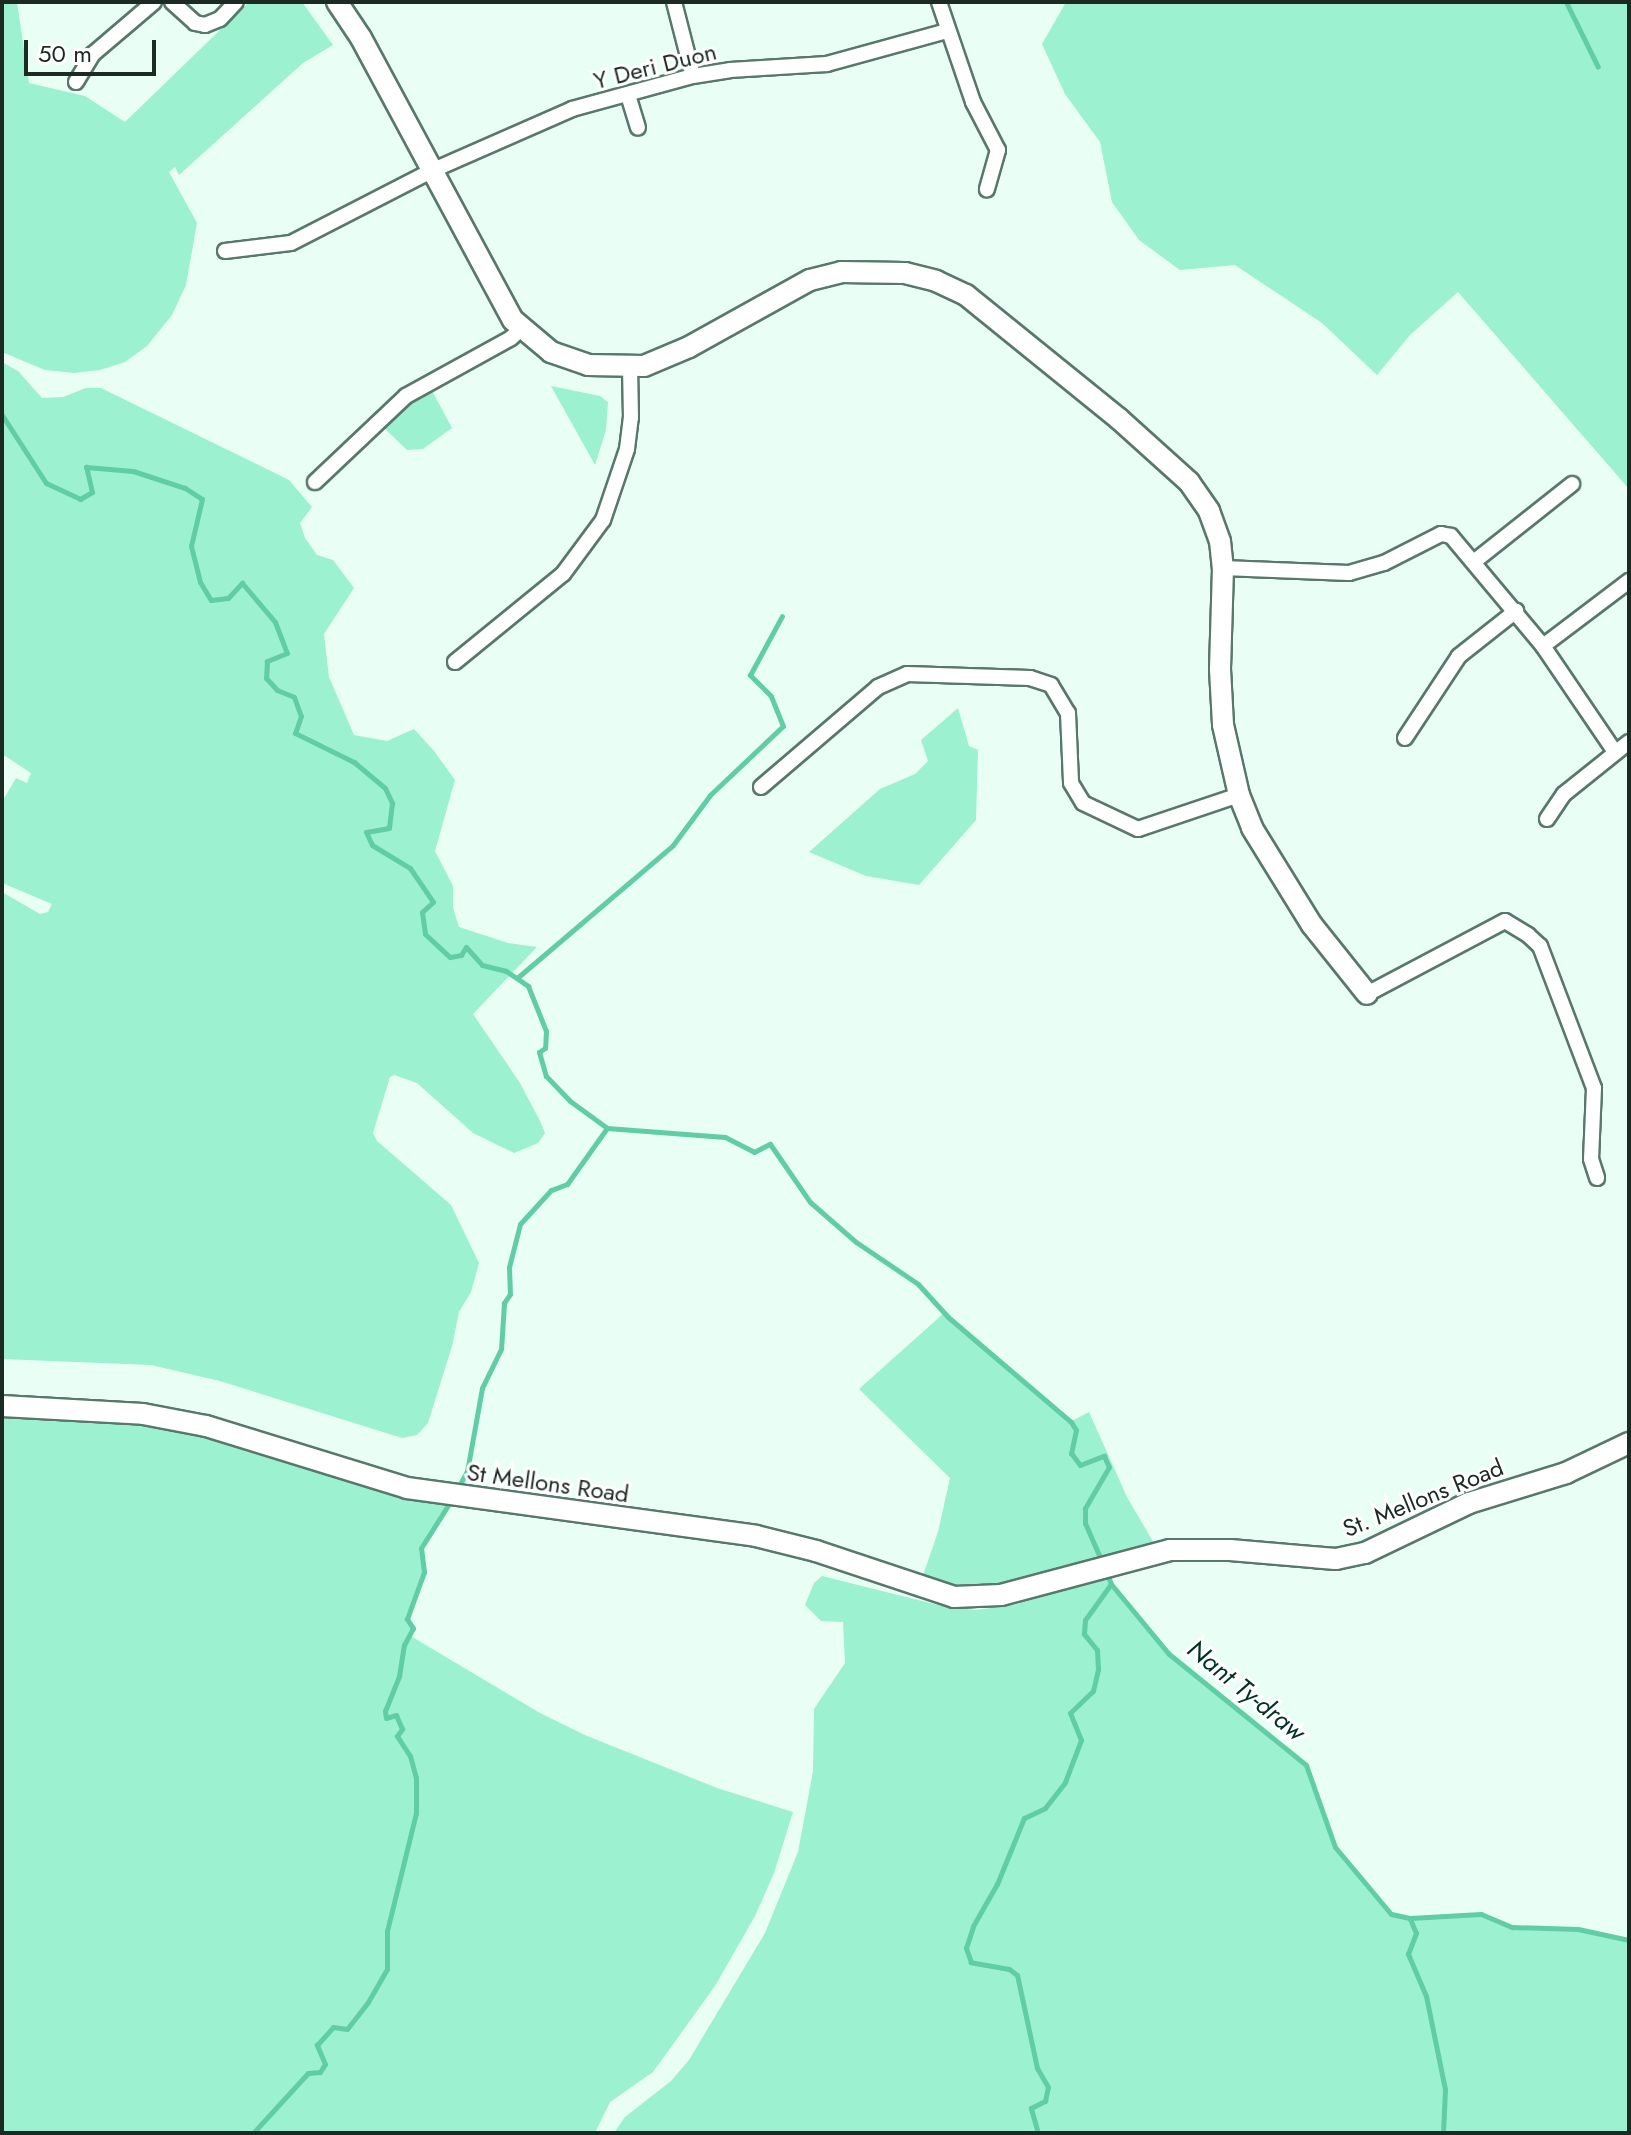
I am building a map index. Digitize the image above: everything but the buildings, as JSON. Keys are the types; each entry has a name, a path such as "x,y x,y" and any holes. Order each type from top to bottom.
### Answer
{"street":[{"path":"76,82 93,54 154,2"},
{"path":"172,2 195,23 205,25 213,24 236,2"},
{"path":"337,2 361,38 501,302 521,329 551,352 568,359 630,368 665,359 810,280 871,270 936,281 966,295 991,314 1118,418 1189,482 1216,527 1223,568 1220,669 1223,725 1239,795 1252,828 1312,925 1367,994 1505,921 1540,946 1594,1088 1591,1159 1597,1178"},
{"path":"674,2 693,76"},
{"path":"939,2 973,102 998,150 987,189"},
{"name":"Y Deri Duon","path":"225,251 291,243 431,171 549,117 693,76 730,70 827,64 947,31"},
{"path":"628,95 638,128"},
{"path":"315,482 406,396 511,338 521,329"},
{"path":"455,662 563,574 603,520 627,449 631,418 630,368"},
{"path":"1475,561 1572,484"},
{"path":"1223,568 1349,573 1384,563 1441,534 1461,543 1543,646 1615,752"},
{"path":"1543,646 1629,581"},
{"path":"1405,738 1459,656 1516,611"},
{"path":"761,787 878,687 907,674 1030,678 1051,685 1068,713 1071,783 1083,803 1138,829 1239,795"},
{"path":"1547,819 1564,794 1629,742"},
{"name":"St Mellons Road","path":"2,1406 143,1414 206,1426 407,1488 756,1536 816,1551 954,1597 1001,1595 1086,1572"},
{"name":"St. Mellons Road","path":"1086,1572 1170,1550 1230,1550 1336,1559 1365,1553 1469,1503 1566,1473 1629,1443"}],"green space":[{"path":"2,2 17,2 29,83 85,96 125,122 249,2 302,2 333,45 303,63 179,175 175,167 169,172 197,223 186,285 172,315 147,346 125,362 100,370 74,373 45,370 2,352"},
{"path":"1066,2 1629,2 1629,489 1458,292 1410,335 1377,375 1322,323 1235,265 1180,270 1139,240 1112,202 1100,142 1065,94 1042,44"},
{"path":"2,362 18,371 42,398 63,397 86,388 101,388 289,480 312,507 300,523 305,538 317,555 333,560 354,588 324,634 329,677 354,735 387,741 414,729 434,751 455,780 435,851 453,886 453,908 459,927 508,943 537,947 473,1014 520,1083 540,1121 545,1133 538,1143 514,1153 473,1133 417,1083 394,1075 390,1077 373,1133 377,1141 451,1205 479,1263 471,1292 459,1312 452,1346 428,1423 417,1435 402,1438 220,1381 151,1365 2,1359 2,892 40,914 48,912 52,904 2,883 2,802 16,778 27,783 31,773 2,754"},
{"path":"551,386 600,396 608,402 606,430 595,465"},
{"path":"430,387 452,428 423,449 407,450 381,425"},
{"path":"958,708 969,746 978,750 976,820 919,885 866,876 809,852 880,789 915,774 928,761 921,740"},
{"path":"944,1313 1070,1422 1089,1412 1127,1497 1155,1545 1100,1558 1009,1588 963,1591 922,1578 938,1532 950,1478 859,1389"},
{"path":"2,1416 173,1428 232,1442 448,1506 421,1548 424,1572 407,1618 413,1628 409,1635 540,1713 587,1736 717,1788 793,1812 774,1873 755,1916 715,1986 653,2072 610,2102 595,2133 2,2133"},
{"path":"822,1576 942,1606 975,1610 1014,1605 1107,1576 1169,1654 1306,1765 1335,1847 1391,1914 1410,1918 1481,1914 1512,1927 1578,1929 1629,1940 1629,2132 614,2133 625,2117 671,2081 689,2060 765,1933 798,1852 813,1771 814,1709 845,1663 843,1622 821,1621 805,1605 814,1583"}],"waterway":[{"path":"1566,2 1598,67"},
{"path":"2,415 46,483 80,499 92,492 86,467 133,471 185,488 202,499 191,546 200,582 211,600 228,598 242,583 275,622 287,653 267,661 266,678 277,690 294,697 301,716 295,733 354,762 385,788 392,803 389,828 366,832 372,845 410,868 433,902 422,912 425,934 450,957 461,955 466,947 482,965 506,971 528,986 546,1031 545,1048 539,1052 546,1076 570,1101 607,1128 567,1184 551,1190 520,1224 509,1267 510,1294 504,1303 501,1349 482,1388 467,1471 457,1490"},
{"path":"517,978 673,845 710,795 783,726 771,696 750,675 782,616"},
{"path":"607,1128 725,1137 754,1152 770,1144 810,1202 856,1242 918,1284 948,1317 1071,1422 1076,1430 1071,1453 1080,1465 1104,1456 1109,1467 1085,1508 1085,1523 1102,1562"},
{"path":"253,2133 308,2073 320,2072 325,2064 317,2045 333,2027 347,2029 368,2002 387,1969 387,1931 416,1813 416,1778 410,1756 397,1736 402,1729 396,1715 386,1718 385,1711 399,1676 404,1645 413,1628 407,1619 424,1572 421,1548 452,1499"},
{"path":"1038,2133 1031,2108 1045,2101 1048,2087 1037,2068 1017,1975 1009,1969 971,1962 966,1948 973,1926 997,1884 1024,1818 1045,1808 1065,1782 1081,1740 1070,1713 1093,1691 1098,1669 1097,1650 1084,1634 1085,1620 1111,1584 1106,1571"},
{"name":"Nant Ty-draw","path":"1111,1584 1169,1654 1306,1765 1335,1847 1391,1914 1410,1918 1481,1914 1512,1927 1578,1929 1629,1940"},
{"path":"1410,1919 1416,1933 1408,1954 1426,1996 1445,2089 1443,2133"}]}
